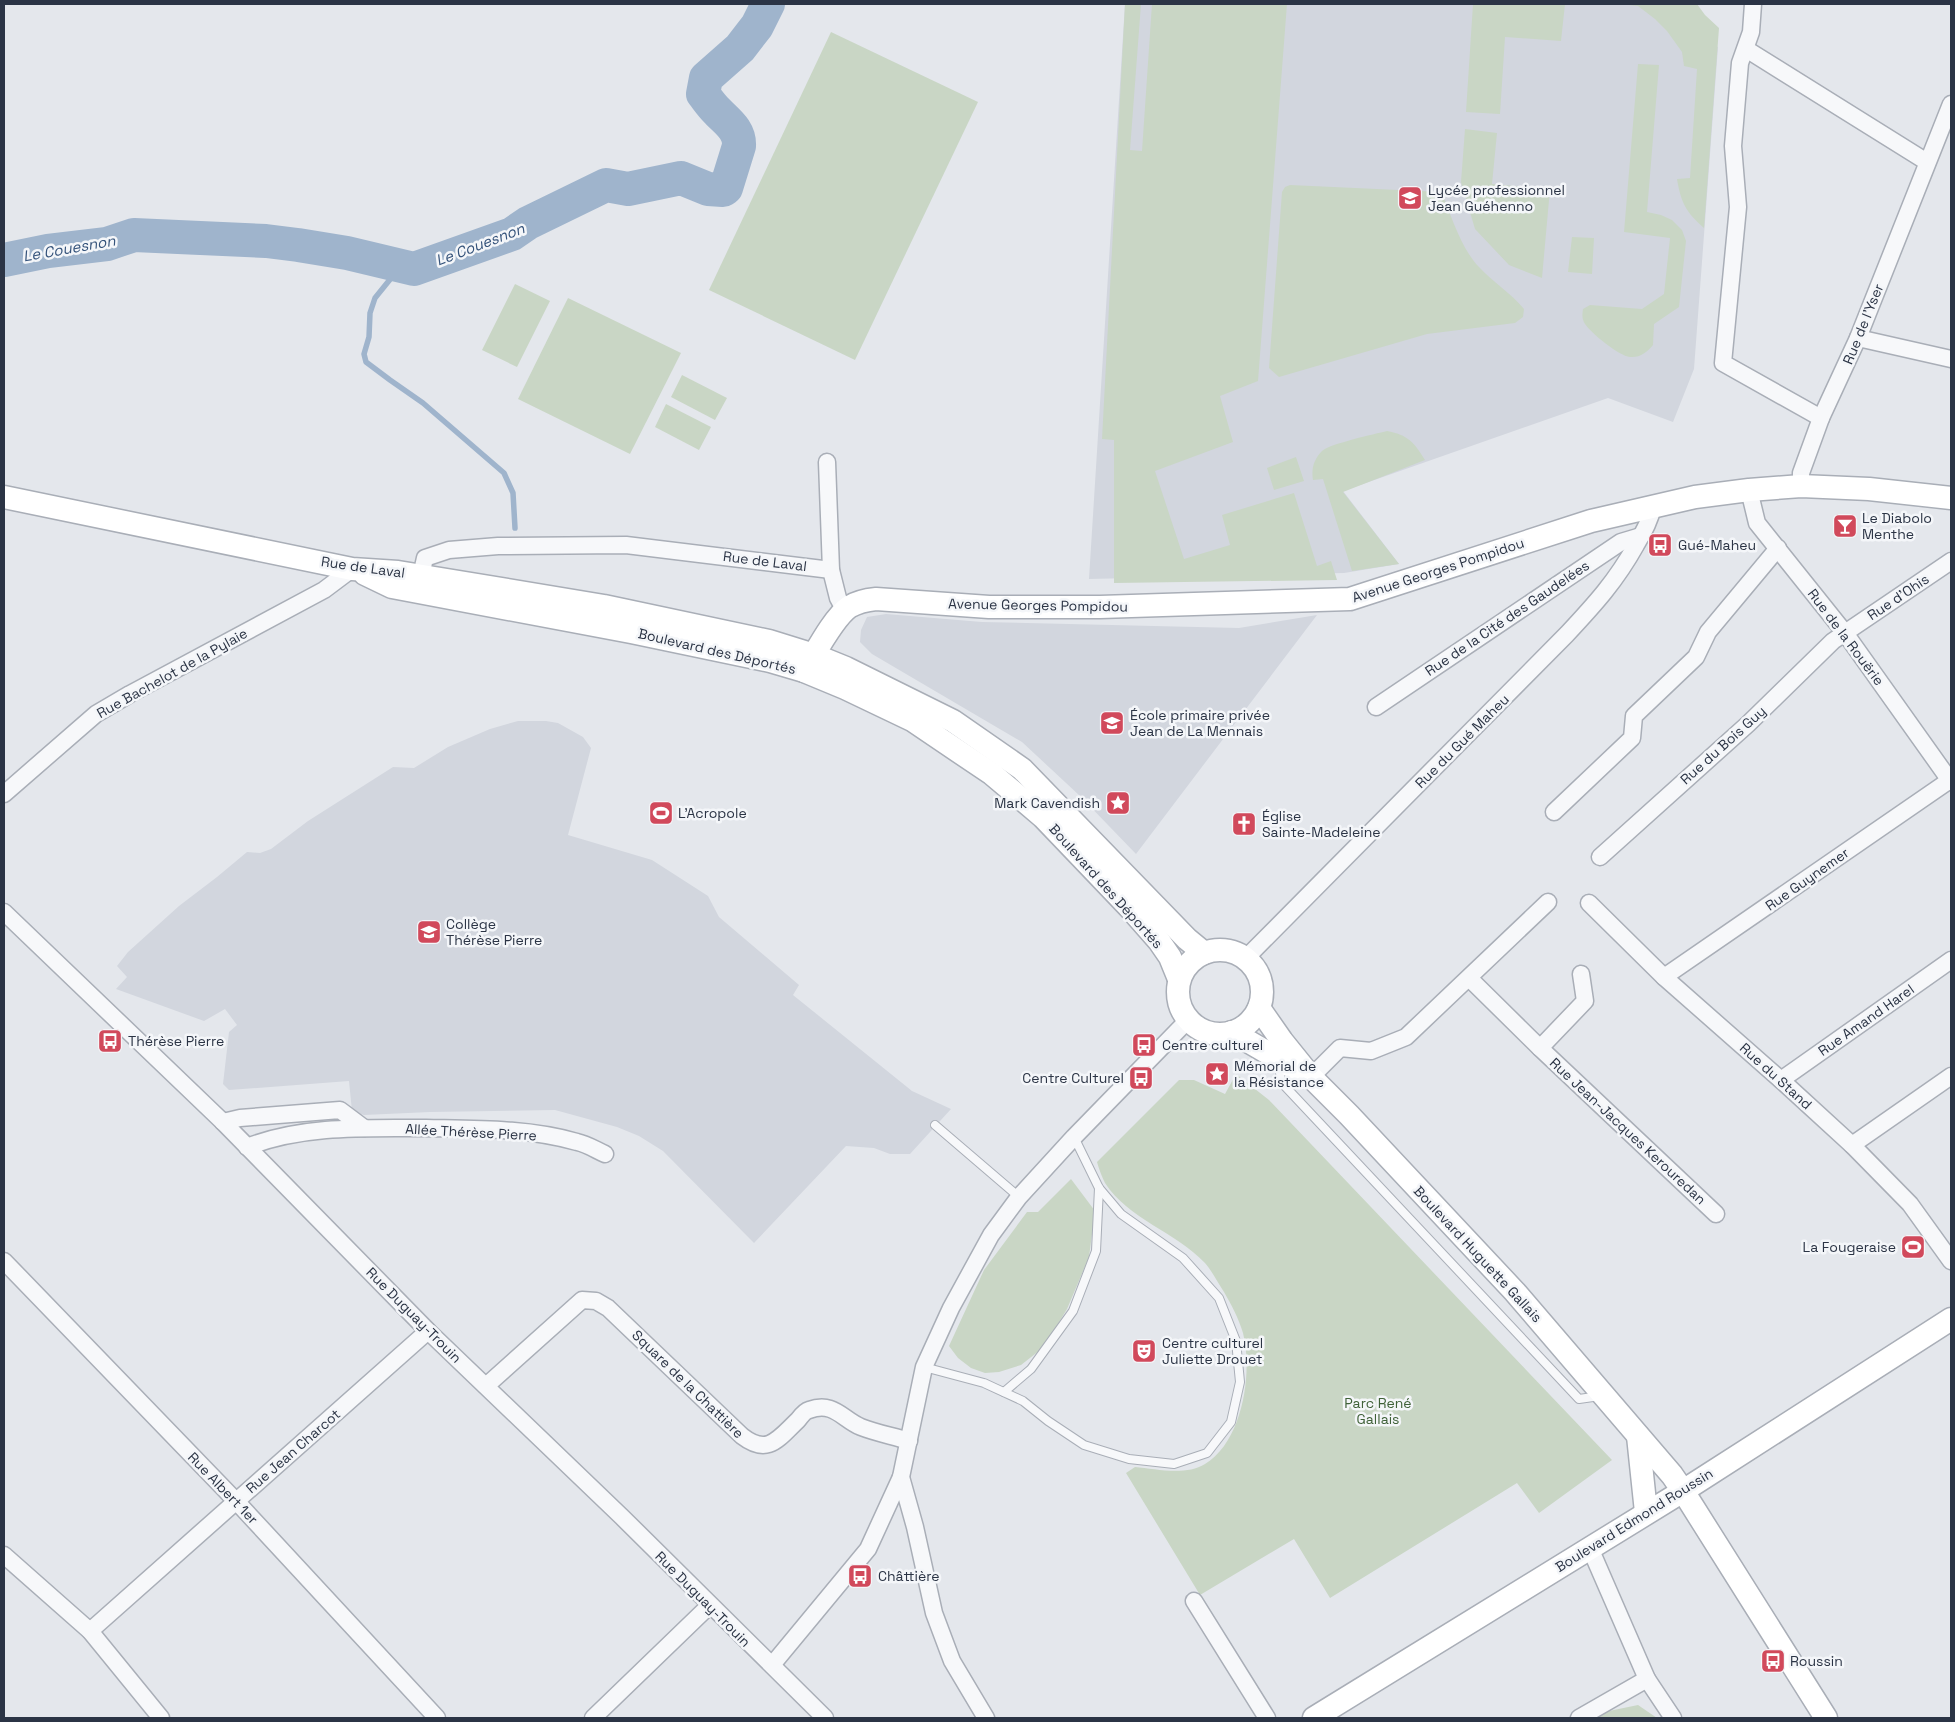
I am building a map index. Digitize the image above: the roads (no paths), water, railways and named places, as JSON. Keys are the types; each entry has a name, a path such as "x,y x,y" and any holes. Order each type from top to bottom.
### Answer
{"street":[{"path":"1753,4 1751,32 1740,63 1733,146 1738,207 1724,363 1821,418"},
{"path":"1746,50 1927,162"},
{"name":"Rue de l'Yser","path":"1801,486 1801,473 1821,418 1858,338 1951,104"},
{"path":"1858,338 1951,359"},
{"path":"827,462 831,570 838,598 845,611"},
{"name":"Avenue Georges Pompidou","path":"809,663 838,617 864,601 876,599 989,607 1100,607 1350,599 1591,520 1695,497 1801,486 1870,489 1951,498"},
{"name":"Rue de la Rouërie","path":"1749,490 1757,524 1845,633 1951,781"},
{"name":"Rue de Laval","path":"4,497 352,569 398,572 421,576 425,558 449,550 553,546 626,545 831,570"},
{"name":"Rue du Gué Maheu","path":"1246,958 1568,634 1611,585 1650,521 1653,506"},
{"name":"Rue de la Cité des Gaudelées","path":"1376,706 1621,542 1641,536"},
{"path":"1554,812 1632,738 1634,716 1696,658 1708,632 1778,548"},
{"name":"Rue d'Ohis","path":"1845,633 1951,561"},
{"name":"Boulevard des Déportés","path":"352,569 392,587 732,652 809,663 855,672 953,721 1022,769 1187,939 1204,953"},
{"name":"Rue Bachelot de la Pylaie","path":"4,794 96,714 324,590 352,569"},
{"name":"Boulevard des Déportés","path":"421,576 604,606 768,641 809,663 844,688 912,720 998,779 1043,817 1130,908 1170,957 1179,980"},
{"name":"Rue du Bois Guy","path":"1600,857 1748,724 1833,641 1845,633"},
{"name":"Rue Guynemer","path":"1664,978 1951,781"},
{"path":"1311,1077 1340,1048 1371,1051 1406,1037 1548,902"},
{"name":"Rue du Stand","path":"1589,903 1664,978 1852,1145 1910,1204 1951,1261"},
{"name":"Rue Duguay-Trouin","path":"4,912 222,1122 428,1331 622,1517 709,1606 825,1718"},
{"path":"1218,950 1233,952 1246,958 1255,969 1261,981 1262,995 1259,1008 1248,1023 1232,1032 1216,1034 1201,1030 1188,1020 1178,1001 1177,990 1179,980 1189,964 1204,953 1218,950"},
{"name":"Rue Amand Harel","path":"1781,1080 1951,960"},
{"name":"Rue Jean-Jacques Kerouredan","path":"1540,1048 1585,1002 1582,974"},
{"name":"Rue Jean-Jacques Kerouredan","path":"1469,978 1540,1048 1716,1214"},
{"name":"Boulevard Huguette Gallais","path":"1259,1008 1311,1077 1515,1292 1683,1490 1826,1718"},
{"path":"772,1665 868,1549 901,1477 924,1367 951,1308 991,1235 1019,1197 1074,1137 1188,1020"},
{"name":"Boulevard Huguette Gallais","path":"1232,1032 1311,1077"},
{"path":"1852,1145 1951,1076"},
{"path":"222,1122 245,1117 340,1110 364,1128"},
{"name":"Allée Thérèse Pierre","path":"247,1147 264,1140 305,1132 364,1128 460,1129 527,1132 578,1142 605,1154"},
{"name":"Rue Albert 1er","path":"4,1261 236,1501 437,1718"},
{"name":"Square de la Chattière","path":"486,1386 582,1300 596,1301 608,1308 752,1444 765,1447 776,1442 808,1410 826,1407 840,1412 859,1426 909,1441"},
{"name":"Boulevard Edmond Roussin","path":"1314,1718 1683,1490 1951,1319"},
{"name":"Rue Jean Charcot","path":"90,1631 428,1331"},
{"path":"1638,1436 1646,1512"},
{"path":"901,1477 915,1527 934,1613 952,1661 986,1718"},
{"path":"1590,1548 1647,1678 1673,1718"},
{"path":"4,1555 90,1631 161,1718"},
{"path":"1194,1601 1267,1718"},
{"path":"593,1718 709,1606"},
{"path":"1579,1718 1647,1678"}],"lane":[{"path":"1278,1058 1281,1082 1579,1399 1604,1395"},
{"path":"935,1125 1019,1197"},
{"path":"924,1367 984,1383 1023,1401 1048,1421 1084,1445 1129,1459 1174,1464 1208,1453 1231,1422 1240,1382 1236,1341 1219,1298 1183,1258 1121,1214 1099,1188 1074,1137"},
{"path":"1004,1392 1031,1369 1074,1311 1096,1251 1099,1188"}],"waterway":[{"name":"Le Couesnon","path":"4,260 48,251 107,244 134,235 266,241 347,253 414,269 512,234 528,223 606,185 628,189 681,178 708,189 723,190 726,188 739,146 739,140 732,126 703,94 706,78 740,48 757,26 768,4"},
{"path":"403,266 375,298 370,313 369,337 364,354 366,362 423,403 504,473 513,493 515,528"}],"place":[{"name":"Lycée professionnel Jean Guéhenno","path":"1410,198"},
{"name":"Le Diabolo Menthe","path":"1845,526"},
{"name":"Gué-Maheu","path":"1660,545"},
{"name":"École primaire privée Jean de La Mennais","path":"1112,723"},
{"name":"Mark Cavendish","path":"1118,803"},
{"name":"L'Acropole","path":"661,813"},
{"name":"Église Sainte-Madeleine","path":"1244,824"},
{"name":"Collège Thérèse Pierre","path":"429,932"},
{"name":"Thérèse Pierre","path":"110,1041"},
{"name":"Centre culturel","path":"1144,1045"},
{"name":"Mémorial de la Résistance","path":"1217,1074"},
{"name":"Centre Culturel","path":"1141,1078"},
{"name":"La Fougeraise","path":"1913,1247"},
{"name":"Centre culturel Juliette Drouet","path":"1144,1351"},
{"name":"Châttière","path":"860,1576"},
{"name":"Roussin","path":"1773,1661"}],"park label":[{"name":"Parc René Gallais","path":"1378,1412"}]}
